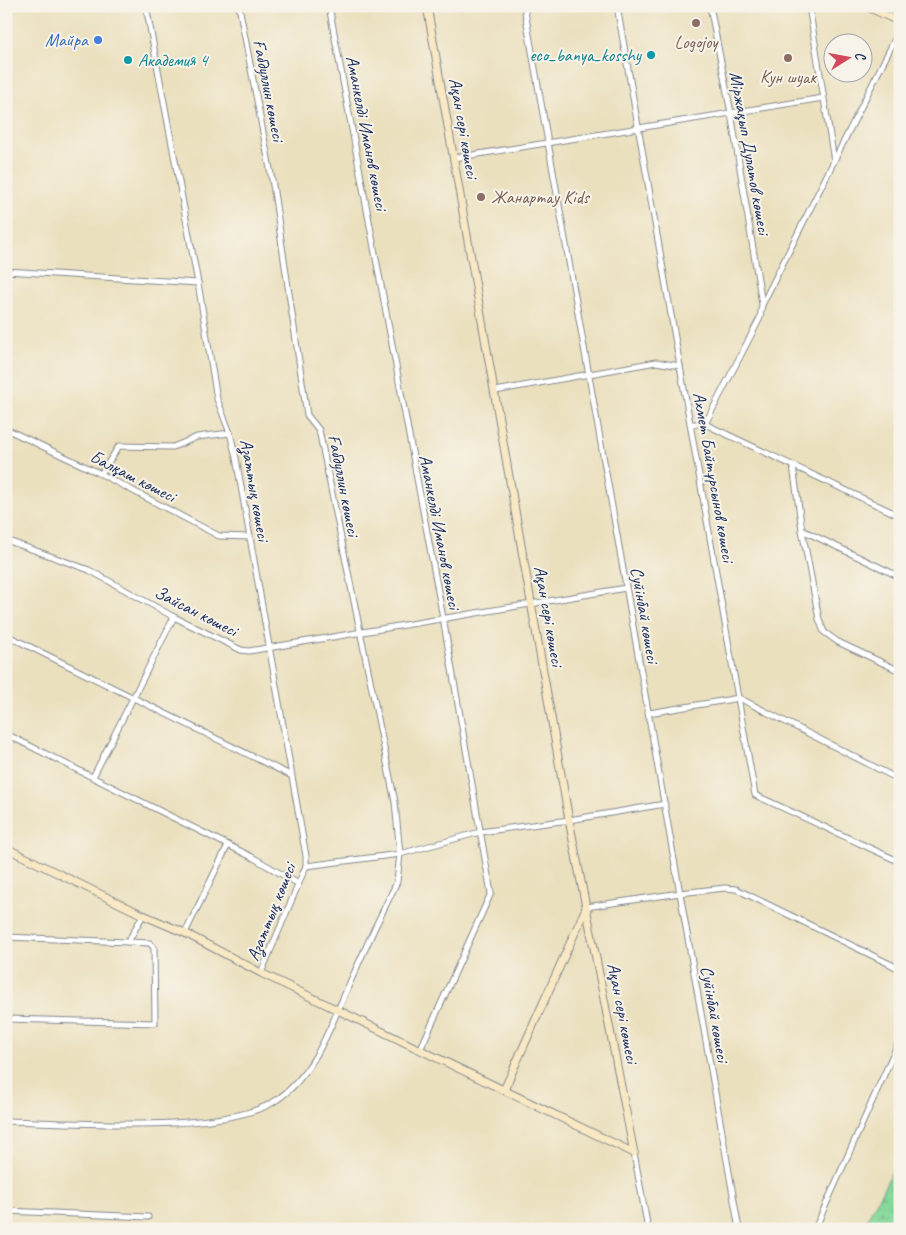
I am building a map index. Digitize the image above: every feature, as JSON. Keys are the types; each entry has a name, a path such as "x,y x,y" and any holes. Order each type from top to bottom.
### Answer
{"street":[{"name":"Азаттық көшесі","path":"146,6 198,283 217,399 230,432 250,537 306,866 297,883 261,973"},
{"name":"Ғабдуллин көшесі","path":"6,1121 148,1123 226,1119 278,1100 300,1077 315,1055 397,882 400,854 394,802 319,430 307,415 273,185 239,6"},
{"name":"Аманкелді Иманов көшесі","path":"329,6 443,618 491,893 420,1050"},
{"name":"Ақан сері көшесі","path":"427,6 570,820 648,1229"},
{"name":"Суйінбай көшесі","path":"524,6 739,1229"},
{"name":"Ахмет Байтұрсынов көшесі","path":"617,6 755,795 900,862"},
{"name":"Міржақып Дулатов көшесі","path":"710,6 731,113 762,305"},
{"path":"809,6 834,162"},
{"path":"866,6 899,21"},
{"path":"706,424 760,318 762,305 895,39 900,11"},
{"path":"454,158 548,141 639,130 823,98"},
{"path":"6,271 198,283"},
{"path":"495,391 656,362 680,366"},
{"path":"690,424 706,424 900,516"},
{"name":"Балқаш көшесі","path":"6,429 101,474 219,536 250,537"},
{"path":"101,474 118,446 173,447 197,437 230,432"},
{"path":"793,466 802,530 819,619 824,632 838,642 900,671"},
{"path":"802,530 900,577"},
{"name":"Зайсан көшесі","path":"6,540 90,570 174,617 242,650 269,648 626,588"},
{"path":"93,777 174,617"},
{"path":"6,635 290,776"},
{"path":"649,713 739,698 900,780"},
{"path":"6,734 228,845 297,883"},
{"path":"306,866 400,854 480,832 570,820 665,804"},
{"path":"185,933 228,845"},
{"path":"6,848 143,915 185,933 261,973 634,1153"},
{"path":"504,1090 586,908 680,893 725,888 736,889 900,969"},
{"path":"128,942 143,915"},
{"path":"6,938 150,943 154,948 155,1023 6,1020"},
{"path":"815,1229 900,1039"},
{"path":"6,1211 148,1217"}],"shaded area":[{"name":"Logojoy","path":"696,17 702,23 696,29 690,23"}],"green space":[{"path":"900,1157 900,1229 862,1229"}],"place":[{"name":"Logojoy","path":"696,23"},
{"name":"Майра","path":"98,40"},
{"name":"eco_banya_kosshy","path":"651,55"},
{"name":"Кун шуак","path":"788,58"},
{"name":"Академия 4","path":"128,60"},
{"name":"Жанартау Kids","path":"481,197"}]}
